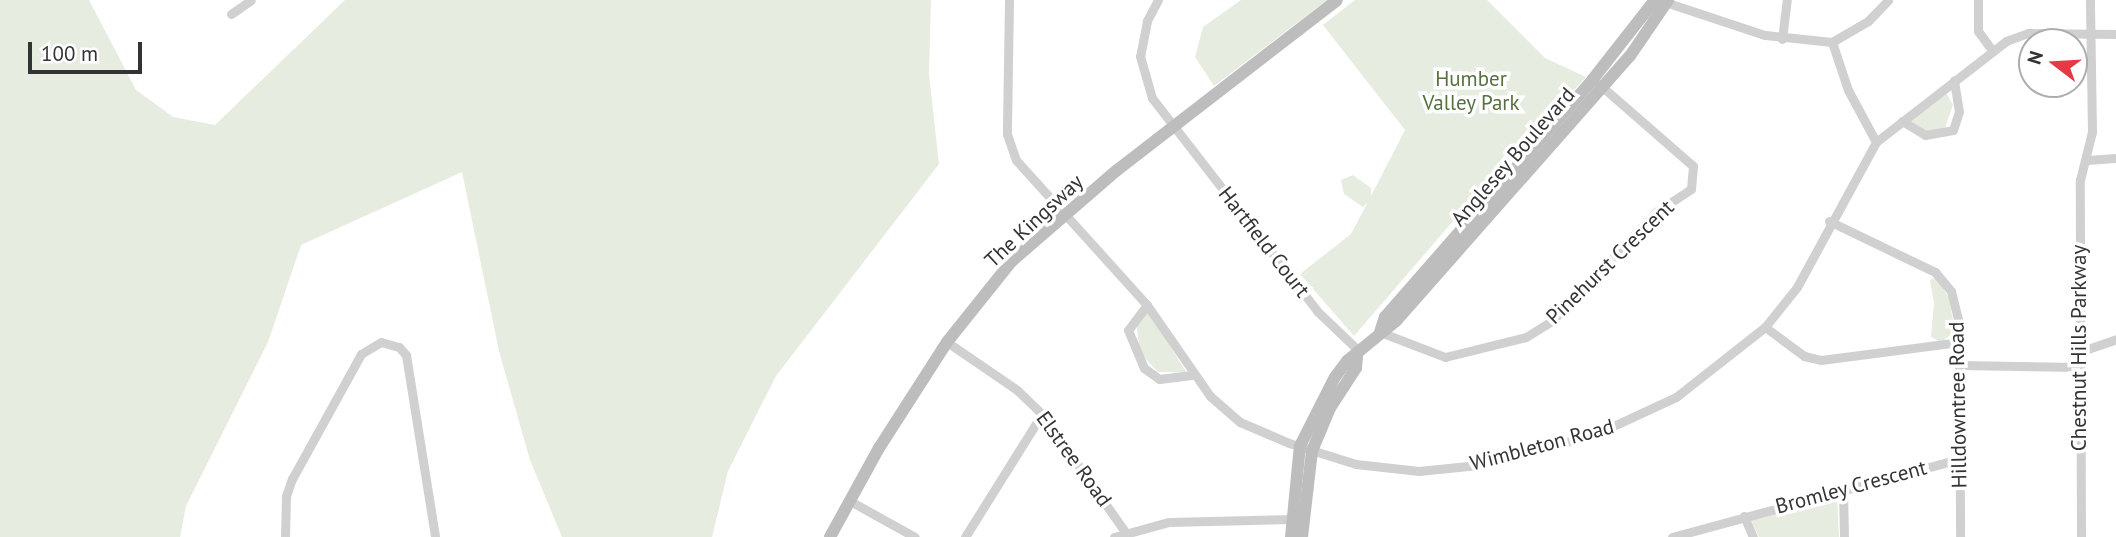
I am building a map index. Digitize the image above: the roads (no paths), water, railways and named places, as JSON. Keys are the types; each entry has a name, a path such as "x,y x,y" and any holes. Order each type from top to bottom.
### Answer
{"street":[{"path":"231,14 251,0"},
{"name":"Wimbleton Road","path":"1009,0 1010,148 1024,171 1147,305 1194,375 1218,405 1240,422 1306,449 1356,464 1419,471 1478,465 1553,446 1626,423 1676,397 1765,327 1797,287 1829,221 1876,142 1992,50 2028,33 2116,34"},
{"name":"Hartfield Court","path":"1158,0 1147,21 1140,56 1152,99 1317,311 1358,354"},
{"name":"The Kingsway","path":"830,537 947,342 1013,261 1173,127 1337,0"},
{"path":"1782,39 1787,0"},
{"path":"1663,1 1782,39 1832,42 1868,21 1888,0"},
{"path":"1978,0 1978,31 1992,50"},
{"name":"Chestnut Hills Parkway","path":"2081,537 2078,367 2080,180 2092,132 2090,0"},
{"name":"Anglesey Boulevard","path":"1291,537 1297,519 1306,449 1356,368 1358,354 1380,332 1388,330 1597,82 1648,33 1663,1"},
{"path":"1832,42 1848,90 1876,142"},
{"path":"1902,121 1925,135 1952,130 1959,108 1954,80"},
{"name":"Pinehurst Crescent","path":"1380,332 1445,357 1526,337 1552,321 1656,212 1691,189 1693,166 1597,82"},
{"path":"2087,160 2116,158"},
{"name":"Hilldowntree Road","path":"1829,221 1942,277 1955,301 1959,342 1960,537"},
{"path":"1147,305 1128,330 1144,368 1159,379 1194,375"},
{"path":"1765,327 1804,356 1821,360 1959,342"},
{"path":"2078,352 2116,340"},
{"path":"285,537 286,496 292,479 361,355 381,342 399,347 406,355 435,537"},
{"name":"Elstree Road","path":"947,342 1017,390 1042,414 1126,533"},
{"path":"1959,365 2078,367"},
{"path":"965,537 1042,414"},
{"name":"Bromley Crescent","path":"1672,537 1959,459"},
{"path":"1843,489 1843,537"},
{"path":"850,501 915,537"},
{"name":"Bromley Crescent","path":"1744,516 1753,537"},
{"path":"1114,537 1169,522 1297,519"},
{"name":"Anglesey Boulevard","path":"1297,519 1302,537"}],"park label":[{"name":"Humber Valley Park","path":"1471,91"}]}
